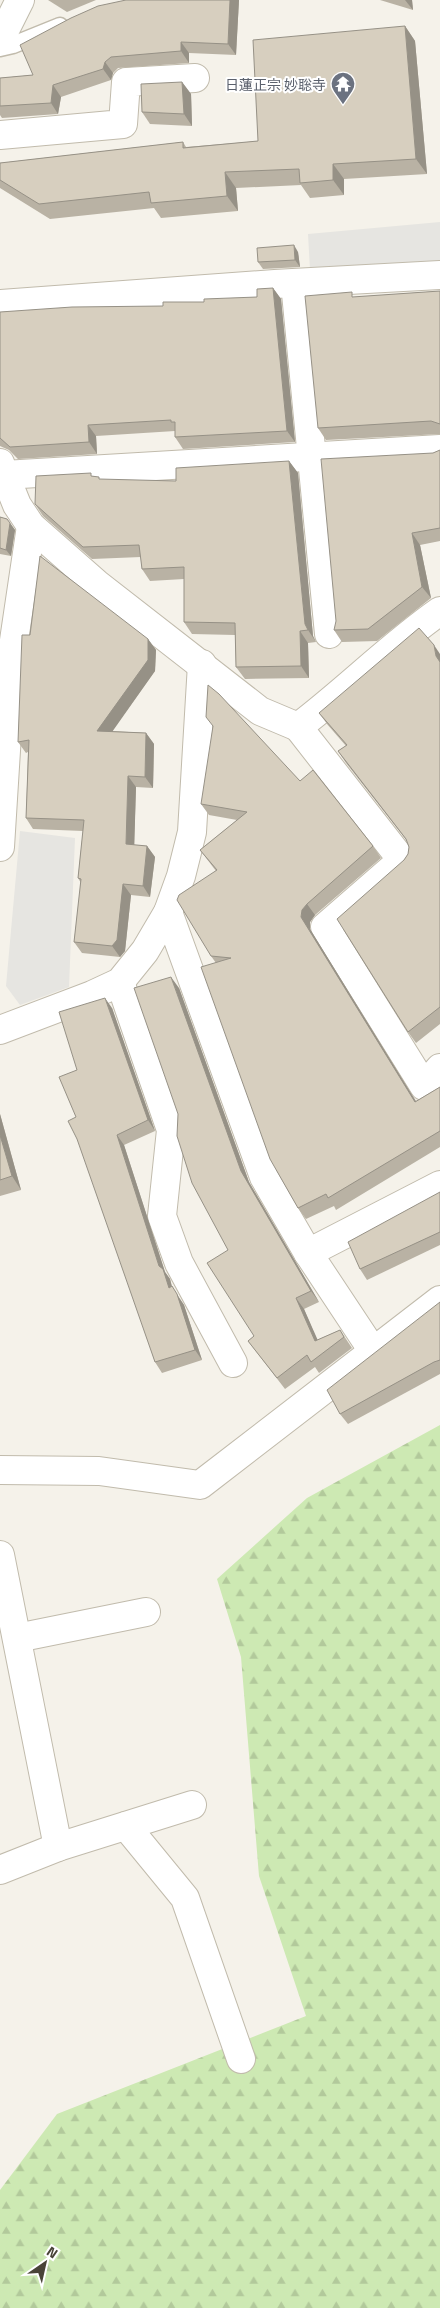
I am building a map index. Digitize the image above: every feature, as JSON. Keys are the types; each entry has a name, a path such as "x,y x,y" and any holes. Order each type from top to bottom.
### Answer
{"street":[{"path":"1,36 20,0"},
{"path":"0,134 123,124 126,82 195,78"},
{"path":"0,304 295,283 440,275"},
{"path":"295,283 329,634"},
{"path":"440,449 313,458 2,469 17,505 31,526 97,584 260,711 298,727 402,860 325,928 424,1086 440,1068"},
{"path":"0,847 12,654 31,526"},
{"path":"298,727 335,700 417,627 440,611"},
{"path":"0,1030 92,995 120,982 145,950 168,912 181,876 192,832 202,664"},
{"path":"168,912 264,1176 308,1253 374,1351"},
{"path":"120,982 171,1130 162,1216 179,1263 233,1363"},
{"path":"308,1253 440,1185"},
{"path":"0,1470 99,1471 200,1485 440,1300"},
{"path":"0,1555 58,1847"},
{"path":"18,1638 146,1612"},
{"path":"0,1870 58,1847 192,1805"},
{"path":"126,1826 185,1898 241,2059"}],"lane":[{"path":"1,36 12,45 76,19"}],"green space":[{"path":"440,1425 440,2308 0,2308 0,2190 57,2114 306,2016 259,1876 241,1657 217,1579 307,1498"}],"shaded area":[{"path":"440,222 440,264 310,270 308,234"},
{"path":"20,831 75,838 69,987 20,1005 6,986"}],"building":[{"path":"126,0 230,0 228,44 181,42 181,51 111,57 105,62 103,69 53,85 51,103 0,106 0,78 33,75 20,45 98,6"},
{"path":"405,26 416,159 333,164 333,180 300,183 299,169 225,172 227,196 151,203 149,192 39,204 0,180 0,163 183,142 183,148 258,141 253,40"},
{"path":"182,82 184,114 142,112 141,84"},
{"path":"294,245 295,260 258,262 257,248"},
{"path":"273,288 287,431 175,437 175,422 171,422 171,420 88,425 89,442 10,447 0,438 0,312 72,307 163,306 163,302 204,302 204,299 257,297 257,289"},
{"path":"440,291 440,424 431,421 318,428 305,296 352,292 352,297"},
{"path":"440,450 440,528 412,533 422,587 368,629 334,630 336,621 321,459 433,453"},
{"path":"289,461 305,624 308,630 300,631 301,666 236,667 235,623 184,622 184,567 142,569 139,545 83,547 35,504 36,476 91,473 91,476 99,477 99,479 176,481 176,468"},
{"path":"0,517 7,519 10,523 6,550 0,548"},
{"path":"40,556 148,639 148,660 97,731 146,733 145,777 128,776 126,844 147,846 143,886 123,884 117,940 112,946 74,942 81,879 78,878 84,820 26,818 29,740 18,742 22,635 30,635"},
{"path":"419,628 434,645 436,656 440,662 440,1007 408,1032 337,919 404,860 408,854 409,847 406,839 338,751 347,745 319,713"},
{"path":"208,685 219,694 300,781 313,770 373,846 307,904 302,910 301,917 415,1102 440,1087 440,1131 328,1198 326,1194 298,1208 270,1159 201,967 231,958 211,956 177,900 179,895 217,870 200,850 247,812 201,804 213,726 206,717"},
{"path":"171,977 241,1171 311,1291 296,1298 315,1341 340,1330 344,1337 311,1362 307,1355 277,1378 248,1341 254,1336 207,1263 228,1250 192,1183 177,1136 178,1114 134,988"},
{"path":"105,998 148,1120 117,1135 159,1266 163,1269 169,1288 172,1286 177,1294 195,1350 155,1362 77,1139 68,1121 76,1117 59,1077 77,1070 59,1012"},
{"path":"0,1135 12,1176 0,1180"},
{"path":"440,1192 440,1232 360,1269 348,1242"},
{"path":"440,1302 440,1360 340,1414 327,1390"}],"place":[{"name":"日蓮正宗 妙聡寺","path":"343,105"}]}
